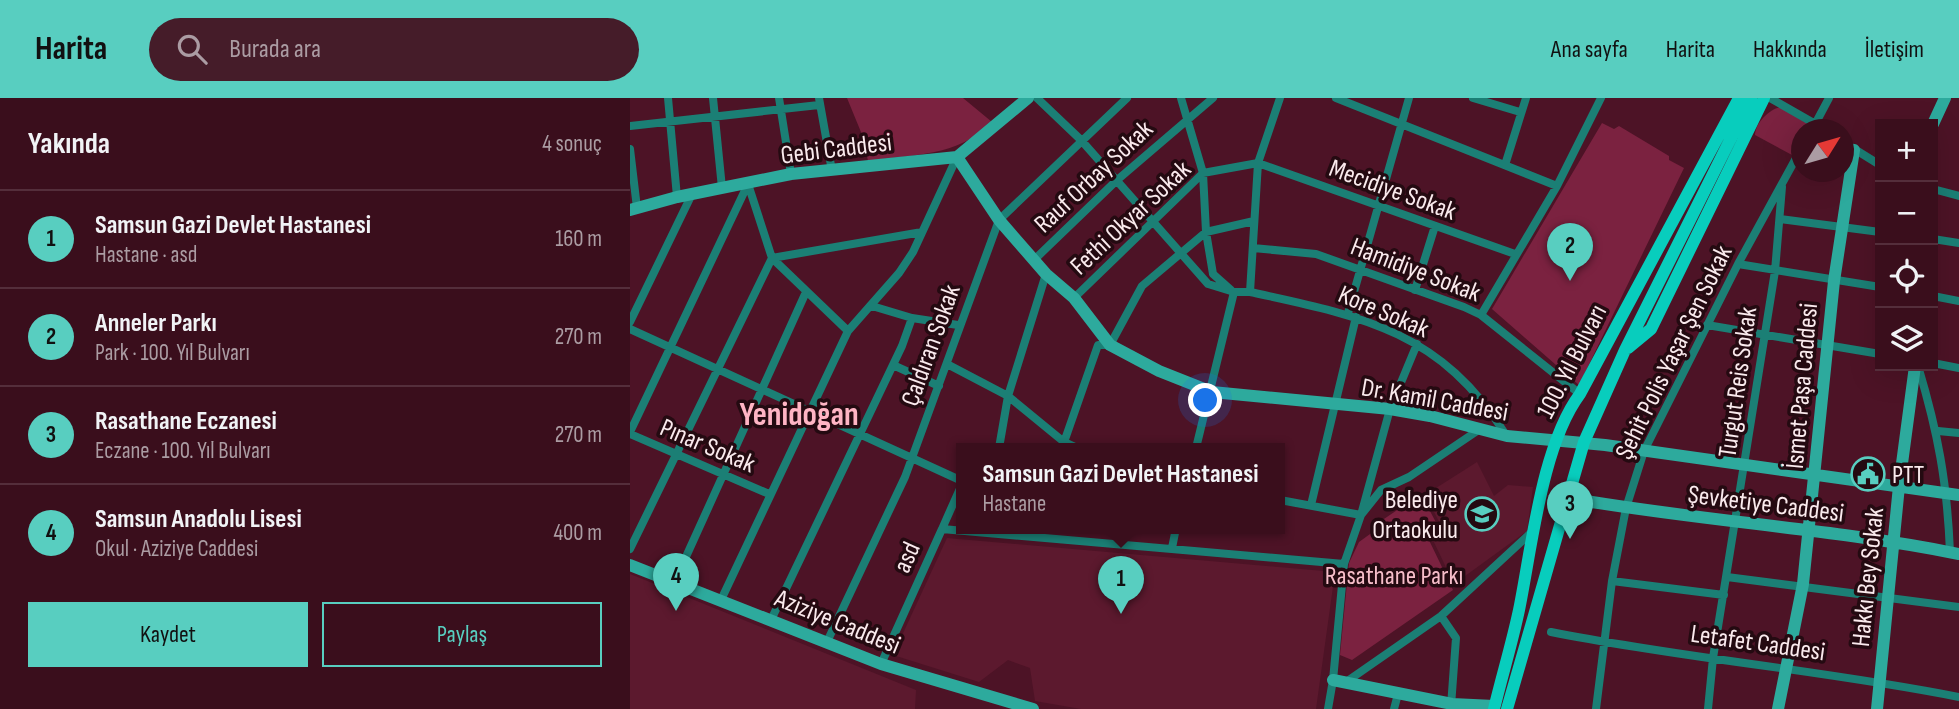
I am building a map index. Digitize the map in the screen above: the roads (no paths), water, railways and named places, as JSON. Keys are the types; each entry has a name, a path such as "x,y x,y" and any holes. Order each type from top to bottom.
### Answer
{"main road":[{"path":"957,157 1028,98"},
{"name":"100. Yıl Bulvarı","path":"1498,708 1534,530 1557,439 1568,410 1580,394 1739,98"},
{"name":"100. Yıl Bulvarı","path":"1498,708 1584,442 1666,264 1751,98"},
{"path":"1625,350 1651,329 1763,98"},
{"path":"1935,119 1945,98"},
{"name":"Gebi Caddesi","path":"634,209 677,197 791,174 957,157"},
{"name":"Dr. Kamil Caddesi","path":"957,157 999,220 1046,274 1074,298 1110,345 1159,371 1212,392 1390,409 1507,436 1584,442 1953,494"},
{"name":"İsmet Paşa Caddesi","path":"1779,709 1803,584 1829,346 1833,281 1846,182"},
{"name":"Hakkı Bey Sokak","path":"1877,709 1899,486 1916,371"},
{"name":"Şevketiye Caddesi","path":"1568,498 1736,524 1894,541 1954,553"},
{"name":"Aziziye Caddesi","path":"630,565 881,664 1033,709"},
{"path":"1340,681 1429,704 1498,708"}],"street":[{"path":"668,98 677,197"},
{"path":"713,98 722,188"},
{"path":"1037,98 1080,140 1208,284 1234,292"},
{"name":"Çaldıran Sokak","path":"826,644 912,456 947,364 958,325 999,220 1127,98"},
{"path":"1181,98 1189,117 1203,173 1206,232 1213,274 1234,292"},
{"name":"Rauf Orbay Sokak","path":"1035,259 1116,181 1213,98"},
{"path":"1250,292 1258,163 1280,98"},
{"path":"1336,98 1558,186"},
{"path":"1311,505 1352,315 1359,270 1409,98"},
{"path":"1473,98 1520,112"},
{"path":"1504,165 1526,98"},
{"path":"1481,315 1558,186 1601,98"},
{"path":"1770,98 1803,119"},
{"path":"1818,119 1829,98"},
{"path":"630,126 779,103 819,101 832,171"},
{"path":"779,103 791,174"},
{"path":"630,149 634,209"},
{"path":"1854,149 1875,162"},
{"path":"721,600 848,331 899,274 957,157"},
{"name":"Fethi Okyar Sokak","path":"1074,298 1203,173 1258,163"},
{"name":"Mecidiye Sokak","path":"1258,163 1515,254"},
{"name":"Şehit Polis Yaşar Şen Sokak","path":"1596,709 1612,581 1626,508 1644,451 1738,264 1791,167"},
{"path":"748,184 772,258 848,331"},
{"path":"630,433 748,184"},
{"name":"Turgut Reis Sokak","path":"1708,709 1713,658 1774,271 1782,184"},
{"path":"1938,190 1959,196"},
{"path":"630,322 692,194"},
{"path":"1780,219 1875,231"},
{"path":"1064,443 1098,345 1110,345 1142,286 1182,255 1206,232 1254,221"},
{"path":"1415,290 1435,226"},
{"path":"772,258 922,232"},
{"path":"1938,240 1959,243"},
{"name":"Hamidiye Sokak","path":"1253,248 1316,254 1481,315 1580,394"},
{"path":"630,549 772,258"},
{"path":"1738,264 1875,286"},
{"path":"1000,443 1008,396 1046,274"},
{"path":"675,581 806,292"},
{"path":"1197,443 1212,392 1234,292"},
{"name":"Kore Sokak","path":"1234,292 1250,292 1352,315 1417,344 1465,379 1487,405 1507,436"},
{"path":"1938,297 1959,301"},
{"path":"872,306 912,318 958,325"},
{"path":"771,620 893,365 912,318"},
{"path":"1707,325 1875,353"},
{"path":"630,328 761,390 861,432 956,479"},
{"path":"1328,709 1340,681 1344,564 1361,515 1390,409 1417,344"},
{"path":"947,364 1008,396 1061,443"},
{"path":"1938,364 1959,368"},
{"path":"893,365 939,386"},
{"path":"1919,371 1938,431 1953,494 1954,553"},
{"path":"1361,515 1381,490 1409,477 1480,428"},
{"path":"1938,431 1959,433"},
{"name":"Pınar Sokak","path":"630,433 769,494"},
{"path":"942,529 956,496"},
{"path":"1285,500 1361,515"},
{"name":"asd","path":"881,664 942,529 956,531"},
{"path":"1340,681 1441,616 1534,530"},
{"name":"asd","path":"987,534 1344,564"},
{"path":"1041,540 1042,534"},
{"path":"1172,548 1175,534"},
{"path":"1727,577 1803,584 1888,599 1959,607"},
{"path":"1612,581 1724,595"},
{"path":"1441,616 1456,638 1451,706"},
{"name":"Letafet Caddesi","path":"1551,632 1605,643 1786,666 1959,696"},
{"path":"1394,709 1398,694"}],"place":[{"name":"Anneler Parkı","path":"1570,281"},
{"name":"PTT","path":"1868,474"},
{"name":"Belediye Ortaokulu","path":"1482,514"},
{"name":"Rasathane Eczanesi","path":"1570,539"},
{"name":"Samsun Anadolu Lisesi","path":"676,611"},
{"name":"Samsun Gazi Devlet Hastanesi","path":"1121,614"}],"district":[{"name":"Yenidoğan","path":"799,413"}],"park label":[{"name":"Rasathane Parkı","path":"1394,575"}]}
